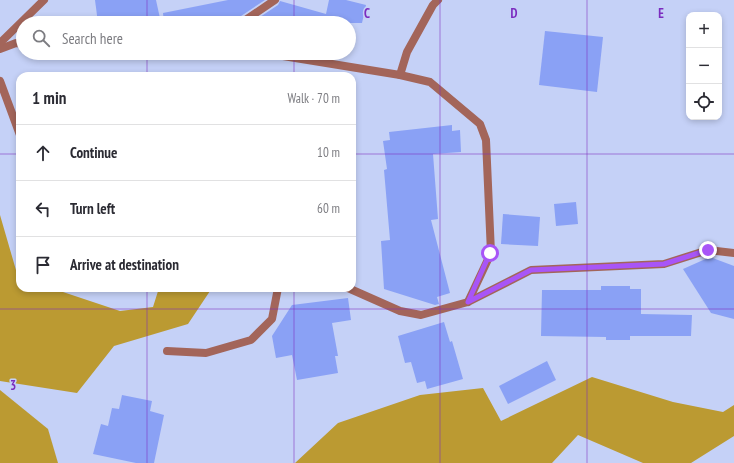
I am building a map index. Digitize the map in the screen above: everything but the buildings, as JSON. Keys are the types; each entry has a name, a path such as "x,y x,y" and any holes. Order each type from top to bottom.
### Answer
{"street":[{"path":"28,16 44,0"},
{"path":"251,16 275,0"},
{"path":"400,75 407,52 433,5 438,0"},
{"path":"0,43 16,27"},
{"path":"0,49 16,43"},
{"path":"308,60 400,75 430,82 480,124 486,140 490,253 468,302"},
{"path":"0,81 16,124"},
{"path":"356,292 400,311 421,316 468,302 531,270 664,264 708,250 734,253"},
{"path":"167,351 206,353 251,340 272,319 277,292"}],"shaded area":[{"path":"0,215 16,270 16,292 63,292 120,311 153,307 158,292 209,292 188,324 114,346 77,393 0,381"},
{"path":"592,377 673,402 723,412 734,405 734,436 691,463 643,463 578,435 552,463 295,463 338,423 420,395 483,388 501,421"},
{"path":"0,390 48,429 58,463 0,463"}],"route":[{"path":"490,253 468,302 531,270 664,264 708,250"}]}
